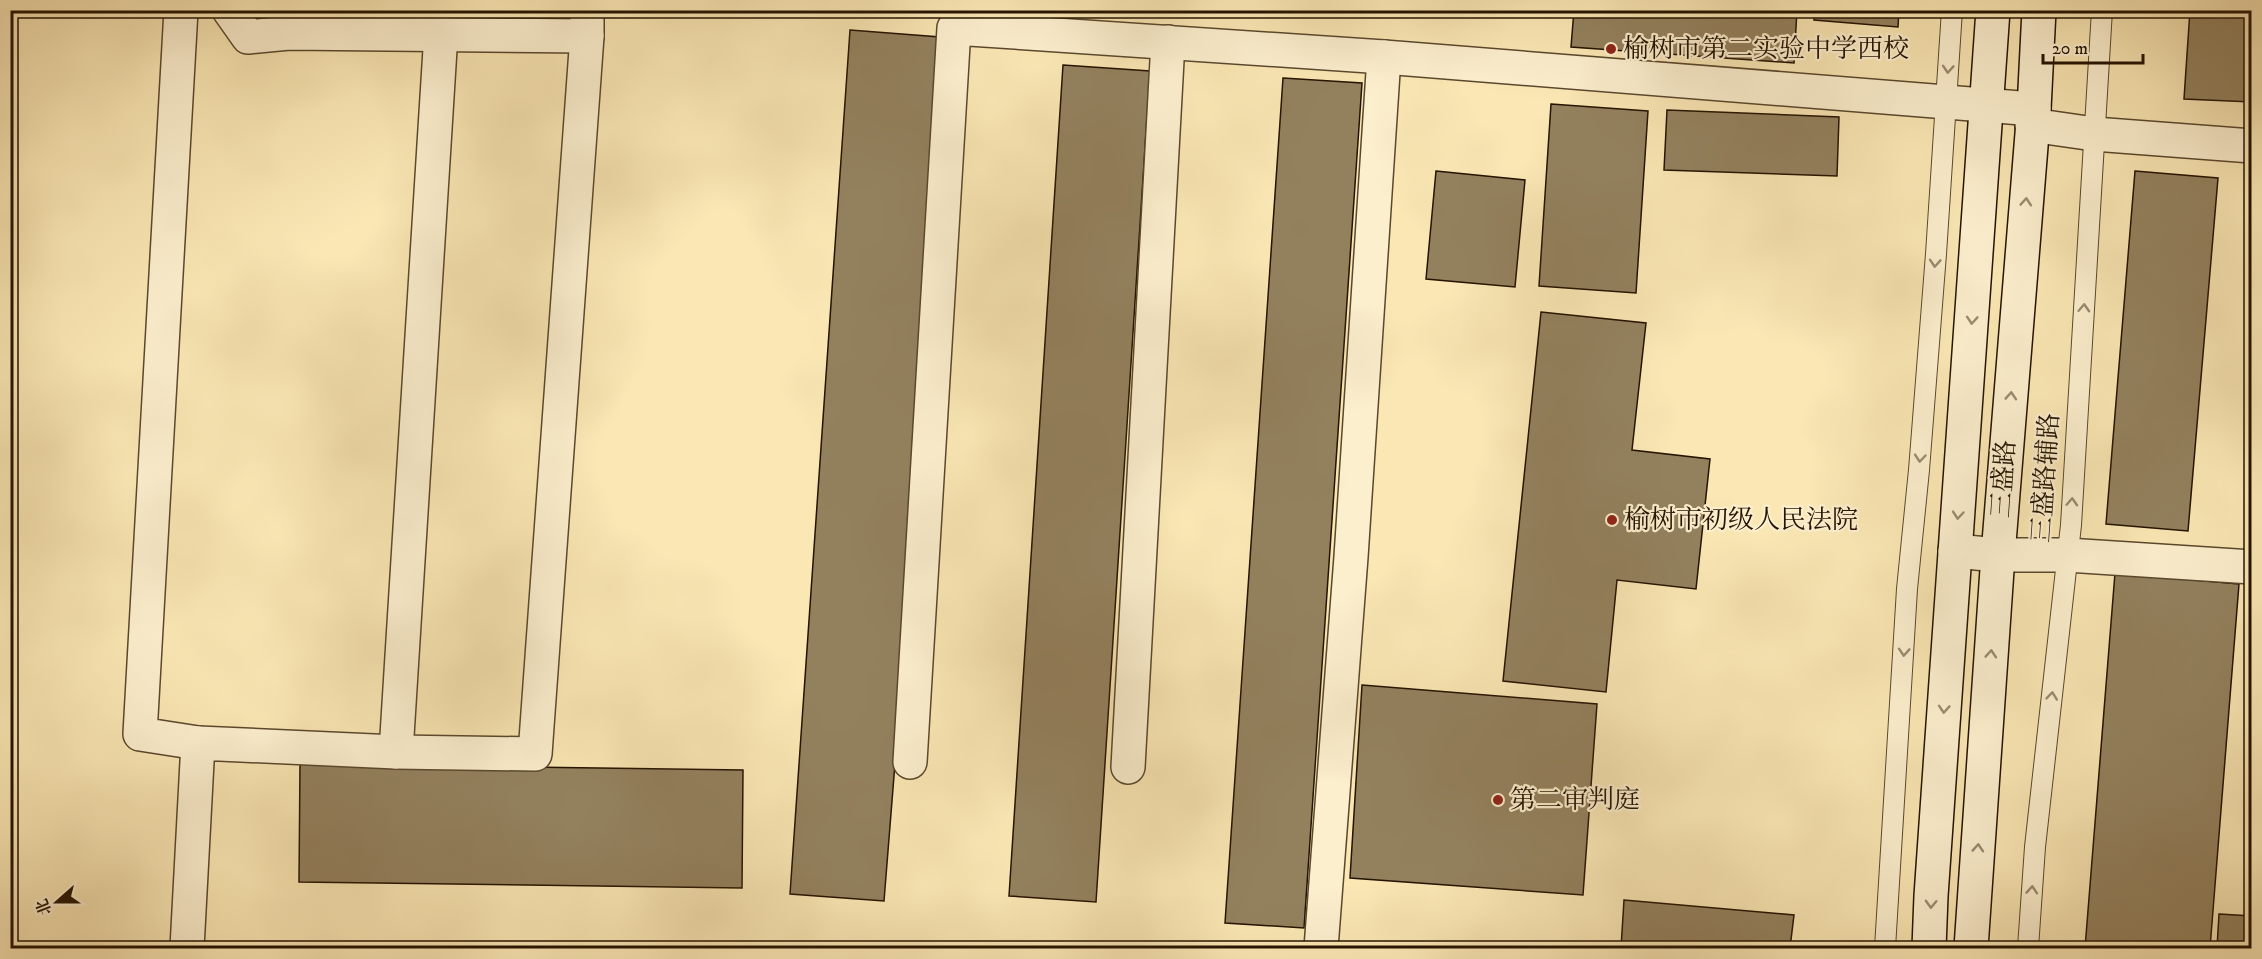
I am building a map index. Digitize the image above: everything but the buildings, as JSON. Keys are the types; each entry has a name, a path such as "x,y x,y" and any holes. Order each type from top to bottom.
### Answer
{"street":[{"path":"181,10 140,734 198,743 396,752 535,754 587,23 441,33 311,22 290,33 248,38 229,10"},
{"name":"三盛路","path":"1929,948 1993,10"},
{"name":"三盛路","path":"1971,948 2039,10"},
{"path":"910,762 954,28 1384,57 1986,105 2094,134 2252,146"},
{"path":"396,752 441,33"},
{"path":"1128,767 1168,42"},
{"path":"1321,948 1352,545 1384,57"},
{"path":"1955,551 1998,555 2067,555 2252,567"},
{"path":"187,948 198,743"}],"lane":[{"path":"1886,948 1907,589 1919,470 1952,10"},
{"name":"三盛路辅路","path":"2028,948 2035,847 2067,555 2103,10"}],"place":[{"name":"榆树市第二实验中学西校","path":"1611,49"},
{"name":"榆树市初级人民法院","path":"1612,520"},
{"name":"第二审判庭","path":"1498,800"}]}
